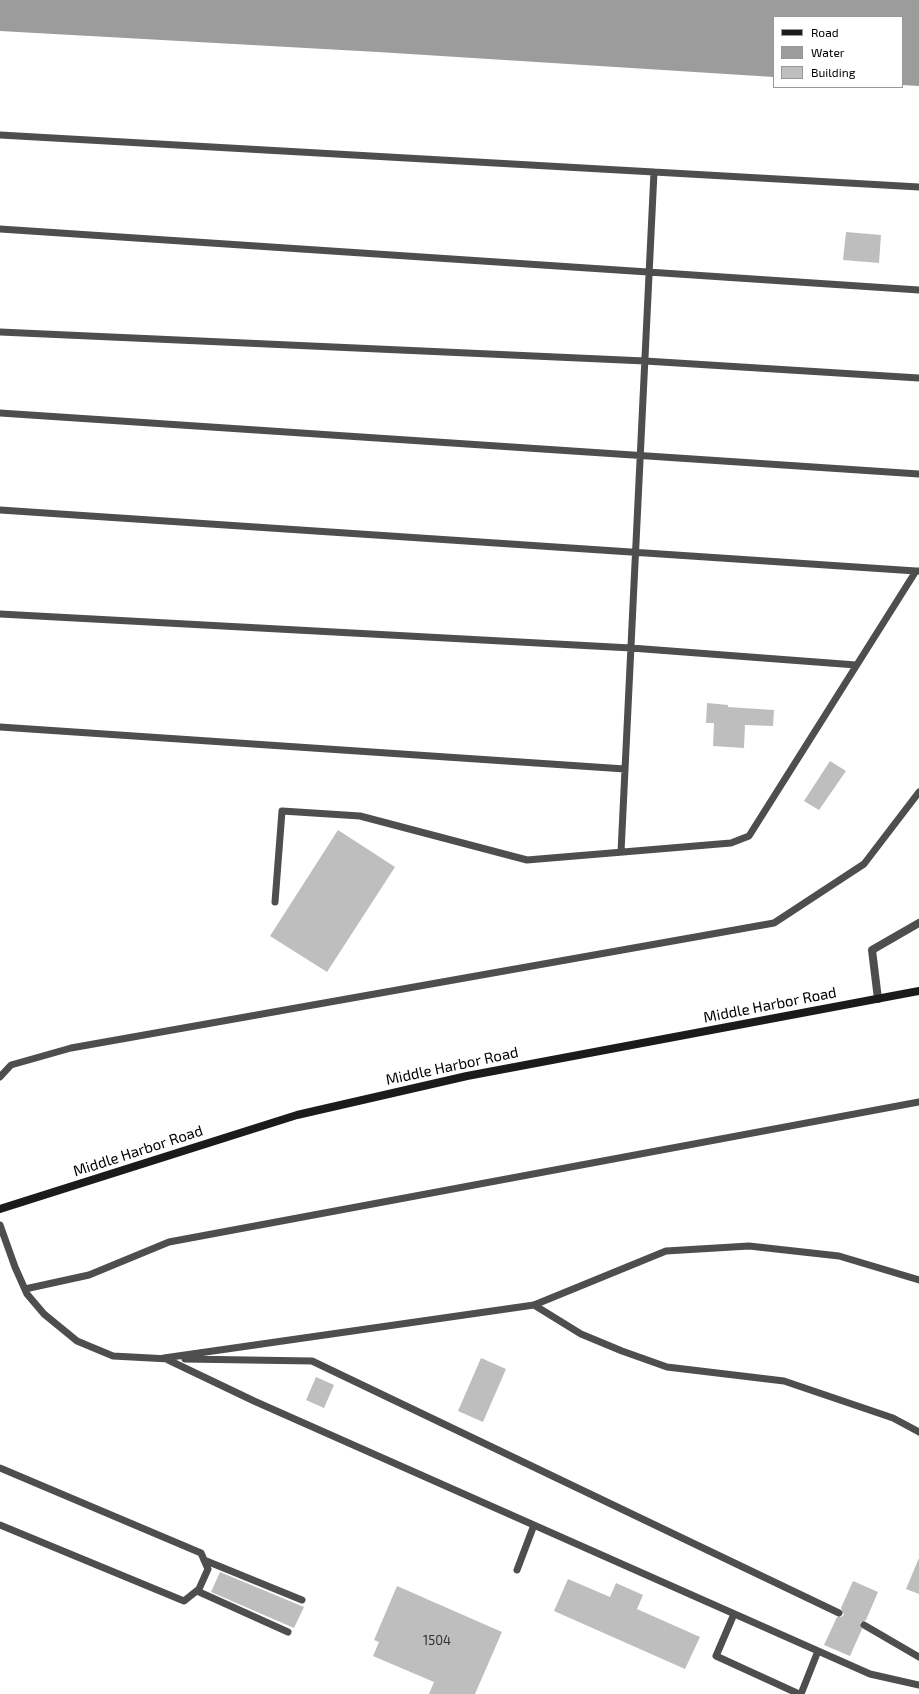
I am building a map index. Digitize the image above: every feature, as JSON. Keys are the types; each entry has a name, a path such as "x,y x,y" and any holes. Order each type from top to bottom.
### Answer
{"main road":[{"name":"Middle Harbor Road","path":"0,1209 297,1115 467,1076 919,991"}],"street":[{"path":"878,999 872,950 919,923"}],"lane":[{"path":"0,134 919,187"},
{"path":"621,852 654,172"},
{"path":"0,228 919,290"},
{"path":"0,332 645,361 919,378"},
{"path":"0,412 919,474"},
{"path":"0,510 917,571 749,836 731,843 527,860 360,816 282,811 275,902"},
{"path":"0,614 631,648 856,666"},
{"path":"0,727 625,769"},
{"path":"0,1077 11,1065 72,1048 774,923 864,864 919,792"},
{"path":"25,1289 89,1275 170,1242 919,1102"},
{"path":"0,1225 15,1267 25,1289 44,1314 77,1341 113,1356 312,1361 839,1614"},
{"path":"164,1358 534,1305 666,1251 749,1246 840,1256 919,1280"},
{"path":"534,1305 581,1334 622,1352 667,1367 784,1381 893,1418 919,1432"},
{"path":"164,1358 254,1401 870,1674 919,1685"},
{"path":"0,1468 201,1553 208,1569 200,1589 184,1601 0,1525"},
{"path":"517,1570 534,1525"},
{"path":"204,1560 302,1600"},
{"path":"196,1591 288,1632"},
{"path":"734,1614 716,1656 800,1694 818,1651"},
{"path":"864,1625 919,1658"}],"water":[{"path":"0,0 919,0 919,86 903,85 903,16 773,16 773,77 378,52 0,31"}],"building":[{"path":"846,232 881,235 879,263 843,260"},
{"path":"707,703 728,705 728,707 774,710 773,726 745,725 744,748 713,746 714,723 706,723"},
{"path":"830,761 846,771 819,810 804,801"},
{"path":"338,830 395,867 327,972 270,936"},
{"path":"481,1358 506,1369 483,1422 458,1411"},
{"path":"316,1377 334,1385 324,1408 306,1400"},
{"path":"919,1558 919,1594 906,1589"},
{"path":"220,1572 304,1607 294,1628 211,1592"},
{"path":"568,1579 610,1597 616,1583 643,1595 637,1609 700,1637 685,1669 554,1611"},
{"path":"853,1581 878,1592 866,1620 860,1623 862,1629 850,1656 824,1645 837,1617 844,1615 841,1608"},
{"path":"397,1586 502,1632 475,1694 429,1694 434,1682 373,1656 379,1642 374,1640"}]}
